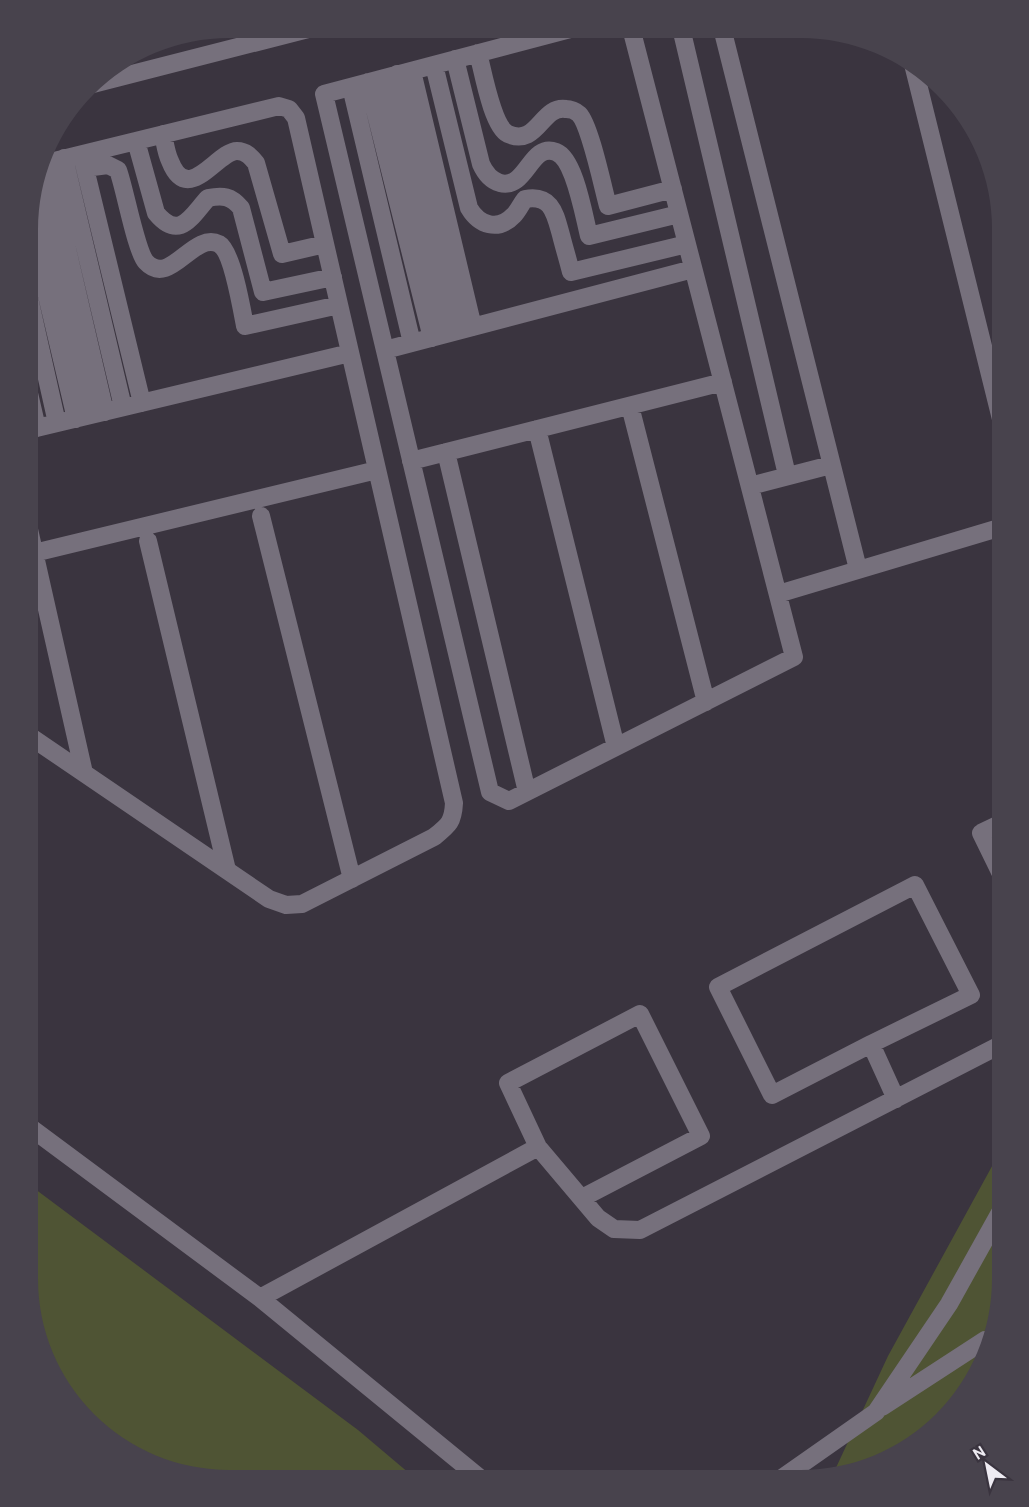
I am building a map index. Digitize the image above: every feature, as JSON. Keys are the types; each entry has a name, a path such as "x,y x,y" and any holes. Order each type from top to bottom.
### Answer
{"street":[{"path":"109,80 277,37"},
{"path":"539,37 324,94 490,792 508,801 794,657 633,37"},
{"path":"683,37 787,475"},
{"path":"724,37 858,569"},
{"path":"478,53 495,116 501,128 509,134 520,135 533,132 547,115 557,108 578,113 586,126 608,206 673,189"},
{"path":"455,59 481,164 486,175 498,182 508,184 519,180 534,159 544,152 555,152 566,159 571,170 589,236 679,214"},
{"path":"434,65 469,208 475,218 483,224 506,221 514,215 525,199 535,197 545,201 554,210 571,272 687,244"},
{"path":"916,76 992,382"},
{"path":"383,79 452,332"},
{"path":"383,79 452,332"},
{"path":"383,79 412,343"},
{"path":"37,741 269,899 286,905 302,904 434,837 447,827 453,817 454,803 296,118 289,109 279,106 64,161"},
{"path":"163,134 170,162 177,173 185,179 205,173 226,154 237,151 248,153 256,163 282,254 325,244"},
{"path":"136,141 156,213 164,222 176,226 188,222 208,198 220,196 233,199 241,208 263,292 333,277"},
{"path":"64,161 108,165 118,170 139,247 145,261 153,267 163,269 175,264 198,245 208,242 219,243 229,260 246,326 339,305"},
{"path":"64,161 142,403"},
{"path":"64,161 98,413"},
{"path":"40,197 98,413"},
{"path":"37,241 98,413"},
{"path":"385,350 693,269"},
{"path":"37,334 57,423"},
{"path":"37,428 350,353"},
{"path":"411,461 723,382"},
{"path":"630,406 706,702"},
{"path":"537,429 616,747"},
{"path":"446,452 527,792"},
{"path":"750,486 831,465"},
{"path":"37,552 377,470"},
{"path":"261,516 352,879"},
{"path":"778,594 992,530"},
{"path":"148,541 227,870"},
{"path":"37,566 84,773"},
{"path":"991,828 981,833 991,854"},
{"path":"915,885 971,995 871,1044 772,1095 718,987 915,885"},
{"path":"582,1198 700,1136 640,1014 508,1083 538,1147 598,1218 614,1229 640,1230 991,1049"},
{"path":"871,1044 896,1098"},
{"path":"37,1132 260,1298 469,1470"},
{"path":"260,1298 538,1147"},
{"path":"876,1412 949,1304 991,1229"},
{"path":"793,1470 876,1412 979,1345"}],"green space":[{"path":"991,1168 991,1291 988,1316 972,1363 944,1405 927,1422 885,1450 837,1466 888,1356"},
{"path":"37,1190 358,1430 405,1470 203,1468 155,1455 112,1430 85,1405 70,1385 57,1363 48,1340 41,1316 37,1279"}]}
